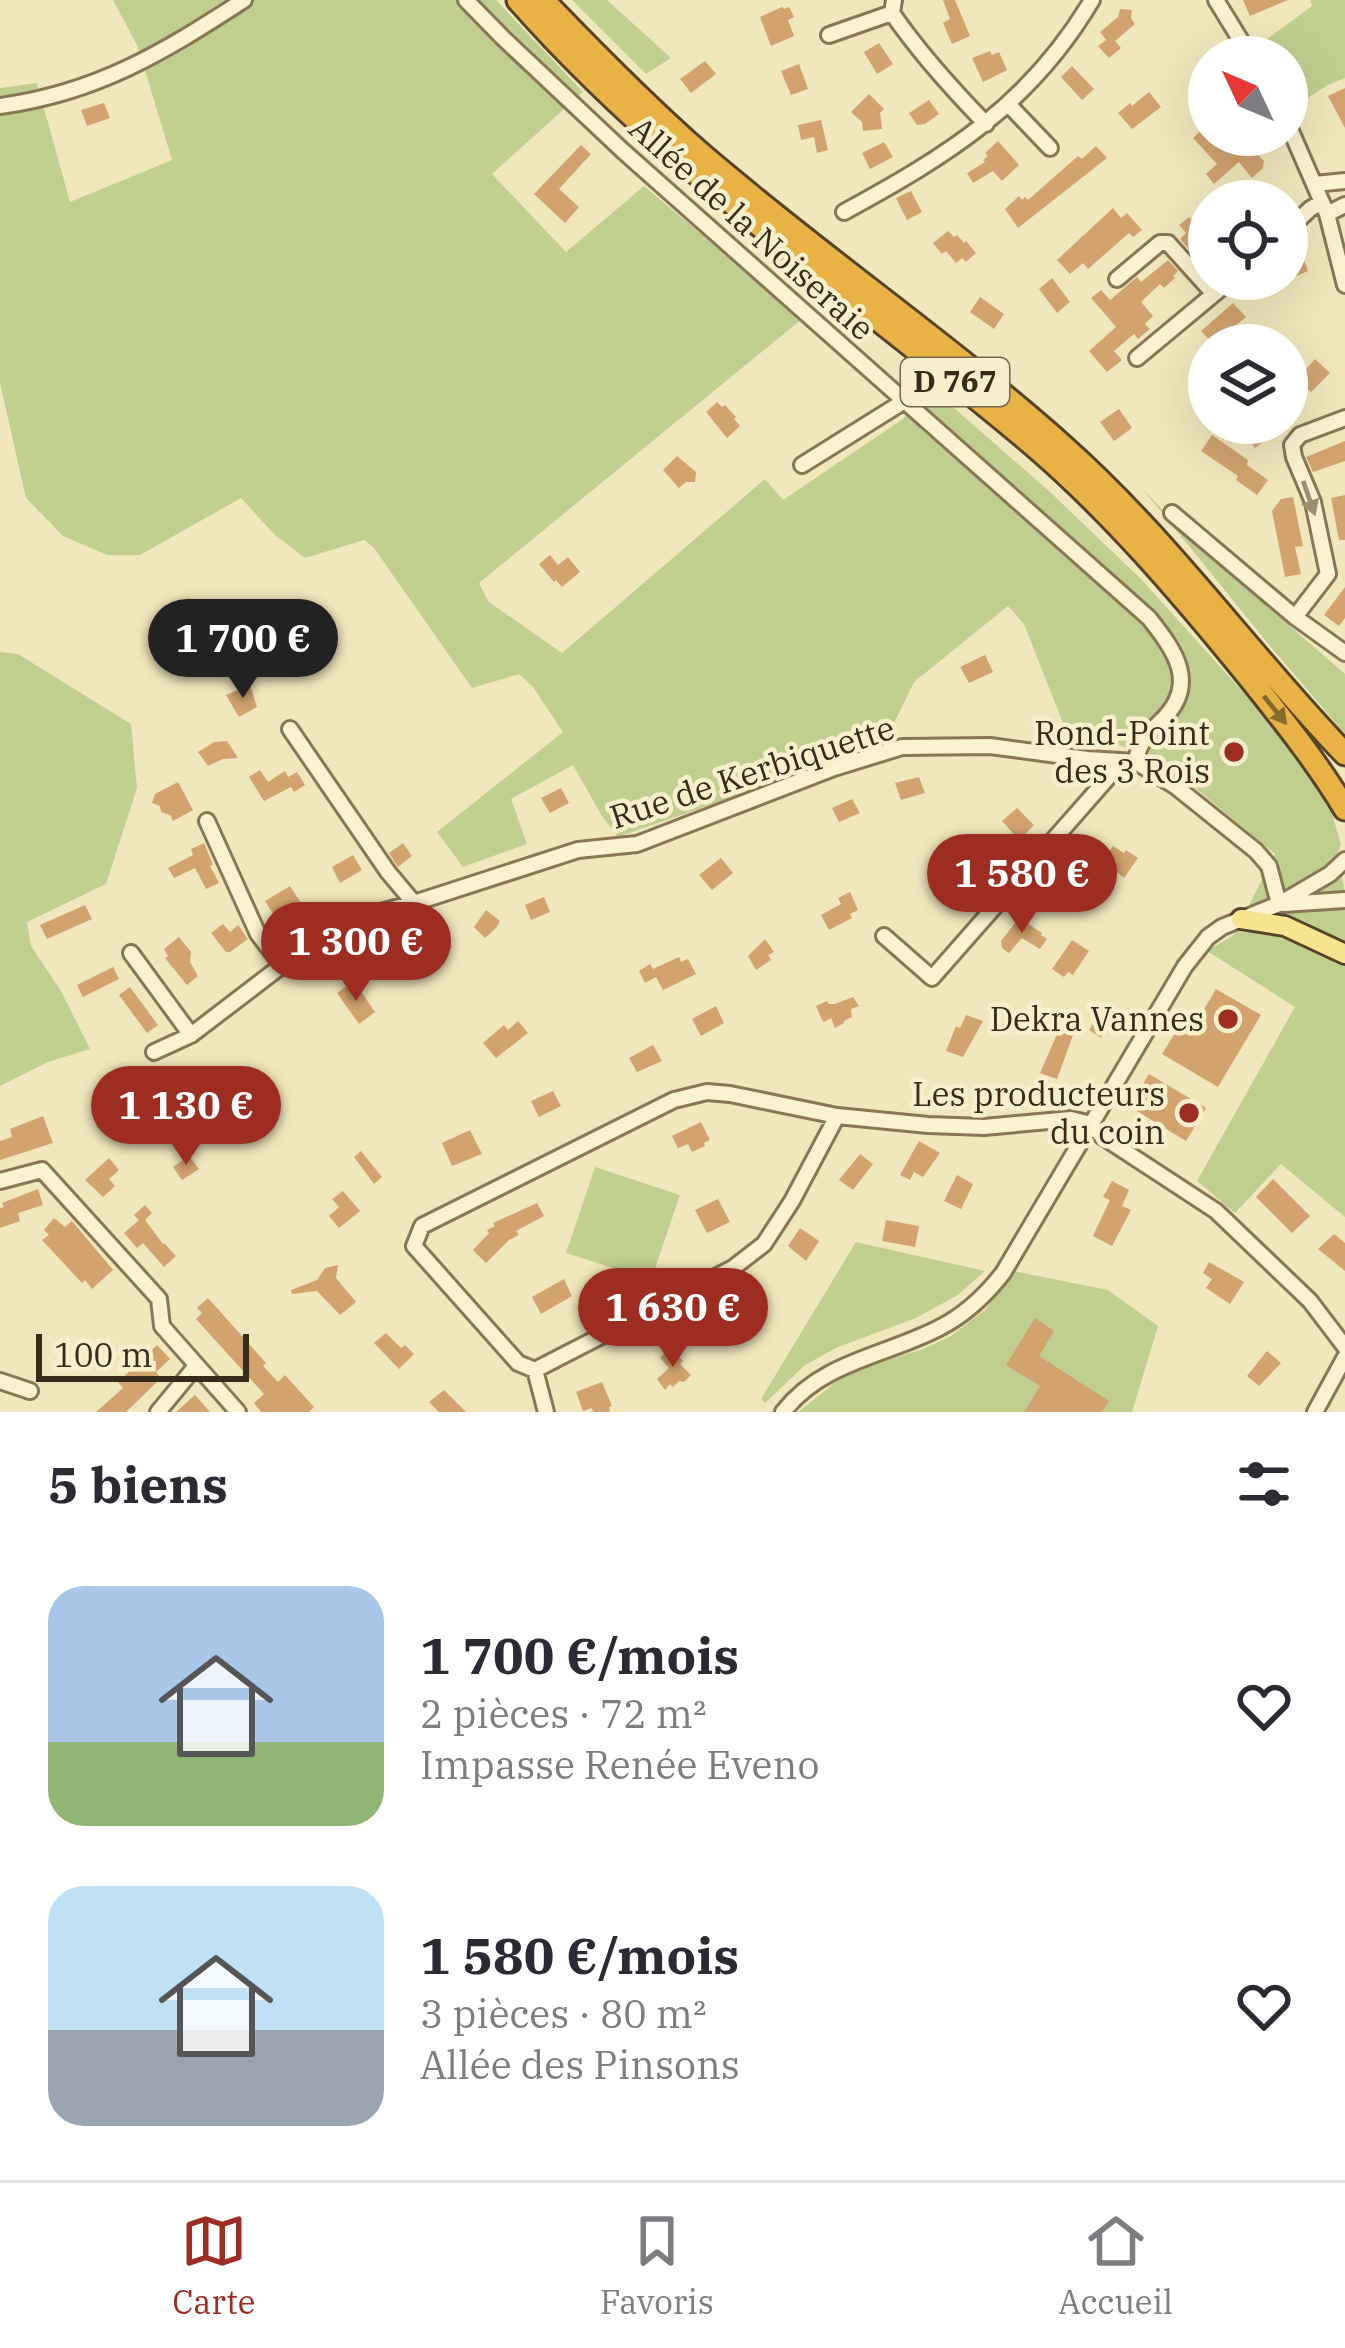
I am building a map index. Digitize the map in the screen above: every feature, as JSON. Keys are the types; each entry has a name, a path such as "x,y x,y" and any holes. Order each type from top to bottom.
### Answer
{"highway":[{"name":"D 767","path":"518,0 685,165 993,412 1098,504 1226,649 1306,749 1345,809"},
{"name":"D 767","path":"543,0 700,152 1020,410 1102,483 1345,754"}],"main road":[{"path":"1240,919 1285,926 1345,954"}],"street":[{"path":"0,106 89,85 143,62 244,0"},
{"name":"Allée de la Noiseraie","path":"466,0 623,152 1149,618 1179,665 1183,689 1171,712 1142,740 1136,762"},
{"path":"844,212 923,169 1010,105 1092,0"},
{"path":"1216,0 1238,36"},
{"path":"830,34 893,7 935,72 986,124"},
{"path":"1010,105 1050,148"},
{"path":"1302,156 1324,208 1345,285"},
{"path":"1315,184 1345,181"},
{"path":"1308,210 1345,206"},
{"path":"1117,279 1160,243 1168,243 1188,265"},
{"path":"1137,358 1207,300"},
{"path":"802,466 906,400"},
{"path":"1295,617 1328,574 1312,502 1292,445 1300,435 1345,418"},
{"path":"1172,513 1295,617 1345,652"},
{"path":"290,729 414,903"},
{"name":"Rue de Kerbiquette","path":"154,1052 191,1035 297,954 366,916 578,850 637,844 834,768 902,747 990,746 1136,762"},
{"path":"884,937 932,978 1112,772 1116,761"},
{"path":"1136,762 1175,786 1256,851 1269,866 1279,904"},
{"path":"207,821 258,934 282,965"},
{"path":"783,1412 840,1367 939,1328 972,1308 1003,1273 1194,953 1208,937 1279,904 1345,860"},
{"path":"1279,904 1345,900"},
{"path":"131,953 191,1035"},
{"path":"837,1116 764,1244 733,1268 535,1370 518,1364 414,1246 422,1226 674,1100 707,1092 837,1116 928,1125 984,1127 1071,1119 1090,1124 1216,1211 1310,1301 1345,1347"},
{"path":"0,1181 42,1170 159,1299 162,1326 238,1412"},
{"path":"1316,1412 1345,1357"},
{"path":"158,1412 196,1366"},
{"path":"535,1370 546,1412"},
{"path":"0,1381 30,1391"}],"green space":[{"path":"113,0 496,0 583,92 492,174 566,252 644,186 802,319 479,583 489,602 562,653 765,479 783,500 903,419 930,387 1142,580 1276,729 1330,806 1341,845 1337,855 1345,892 1345,1217 1281,1164 1235,1213 1197,1181 1295,1007 1207,951 1234,935 1275,854 1159,758 1065,728 1024,624 1008,606 914,682 884,744 618,837 573,765 511,799 527,844 463,867 437,832 563,732 519,674 472,688 374,548 364,540 305,558 275,535 241,498 140,555 107,555 63,536 26,498 0,383 0,88 37,83 70,202 172,160 138,47"},
{"path":"572,0 607,0 671,58 646,74"},
{"path":"1310,0 1345,0 1345,78 1308,98 1308,36 1271,36 1312,6"},
{"path":"1142,488 1190,539 1345,674 1345,734 1270,646"},
{"path":"0,652 18,654 131,724 137,788 106,884 27,922 31,946 61,991 90,1049 48,1062 0,1086"},
{"path":"595,1167 680,1195 651,1280 566,1253"},
{"path":"856,1242 985,1271 958,1295 916,1318 838,1347 805,1365 765,1403 761,1399"},
{"path":"1013,1271 1108,1290 1158,1326 1132,1412 798,1412 847,1373 951,1336 986,1309"}],"building":[{"path":"943,0 955,0 970,36 952,44 943,23 950,19"},
{"path":"1243,0 1288,0 1250,16"},
{"path":"789,7 794,17 788,20 794,36 771,46 760,17"},
{"path":"1120,9 1132,10 1135,24 1115,41 1121,48 1109,58 1098,46 1106,40 1100,32 1118,17"},
{"path":"879,43 893,64 877,74 864,52"},
{"path":"990,51 992,55 999,52 1007,70 983,82 972,58"},
{"path":"705,61 716,74 691,93 680,79"},
{"path":"799,64 808,89 791,95 781,71"},
{"path":"1072,66 1094,89 1082,100 1061,77"},
{"path":"1345,88 1345,128 1328,96"},
{"path":"1149,92 1161,107 1132,129 1118,113"},
{"path":"869,94 884,109 882,129 863,131 862,122 851,112"},
{"path":"929,100 939,114 917,125 909,113"},
{"path":"104,103 110,118 87,126 81,110"},
{"path":"821,120 828,150 817,153 814,137 801,140 798,125"},
{"path":"998,141 1019,165 1002,181 993,171 973,183 967,173 985,162 985,153"},
{"path":"884,142 893,157 870,169 862,153"},
{"path":"581,145 591,154 559,189 579,207 565,223 534,194"},
{"path":"1096,146 1107,158 1018,228 1005,209 1019,196 1028,200"},
{"path":"1210,156 1259,156 1264,161 1252,178 1239,162 1219,180 1211,180 1206,174 1217,164"},
{"path":"911,191 922,212 907,220 896,198"},
{"path":"1113,208 1121,218 1127,213 1142,230 1133,237 1129,233 1088,269 1083,263 1070,274 1057,260"},
{"path":"1188,218 1188,248 1180,239 1186,233 1179,225"},
{"path":"948,231 976,253 966,262 962,258 956,263 933,243"},
{"path":"1168,260 1178,271 1175,278 1164,288 1160,284 1141,302 1153,316 1145,324 1150,329 1138,339 1134,334 1114,351 1122,360 1107,372 1089,351 1116,327 1091,298 1101,290 1110,300 1137,277 1141,282"},
{"path":"1052,278 1070,302 1057,313 1039,289"},
{"path":"980,297 1004,314 994,329 970,312"},
{"path":"1233,303 1246,317 1237,324 1209,324"},
{"path":"1315,359 1330,373 1311,392 1308,389 1308,367"},
{"path":"717,402 725,405 740,426 727,438 706,412"},
{"path":"1119,409 1132,428 1114,441 1100,422"},
{"path":"1345,441 1345,461 1313,472 1306,457"},
{"path":"1206,444 1225,444 1268,480 1257,495 1201,451"},
{"path":"677,456 696,472 695,482 679,488 663,470"},
{"path":"1345,495 1345,540 1339,540 1331,498"},
{"path":"1293,497 1303,546 1295,547 1301,574 1285,577 1272,511 1281,499"},
{"path":"550,555 558,565 568,557 580,572 562,587 539,564"},
{"path":"1345,587 1345,618 1339,626 1324,615"},
{"path":"985,655 993,672 969,683 960,667"},
{"path":"250,685 257,707 239,717 226,695"},
{"path":"227,741 238,758 208,766 198,752 214,742"},
{"path":"260,770 268,782 285,771 288,777 297,772 305,785 264,801 249,777"},
{"path":"919,777 925,793 901,800 895,783"},
{"path":"178,782 193,810 173,821 152,803 155,794"},
{"path":"561,788 569,803 550,813 541,798"},
{"path":"852,799 860,813 839,822 832,808"},
{"path":"1017,808 1034,825 1019,840 1002,821"},
{"path":"204,843 219,883 206,889 195,868 174,878 168,868"},
{"path":"403,843 412,856 398,867 389,853"},
{"path":"1113,846 1138,858 1124,878 1103,861"},
{"path":"353,855 362,870 340,883 332,867"},
{"path":"721,858 733,873 712,890 699,875"},
{"path":"948,859 951,863 955,859 970,880 953,893 941,884 945,882 935,870"},
{"path":"290,886 301,903 275,917 265,901"},
{"path":"850,892 858,910 829,930 821,915 841,904 838,898"},
{"path":"544,897 550,912 531,920 525,905"},
{"path":"85,905 92,919 47,939 40,925"},
{"path":"486,910 500,921 485,938 474,927"},
{"path":"1019,918 1047,939 1040,949 1022,938 1009,953 1002,948 1001,941"},
{"path":"223,924 230,932 238,925 248,939 226,952 211,933"},
{"path":"446,933 452,947 435,955 428,942"},
{"path":"179,937 191,952 190,962 198,976 187,985 165,958 164,949"},
{"path":"765,939 774,952 756,970 748,956"},
{"path":"1072,940 1089,951 1073,975 1068,972 1064,977 1052,969"},
{"path":"679,957 681,962 688,959 696,974 663,990 656,977 645,983 639,971"},
{"path":"113,967 119,979 83,997 77,985"},
{"path":"348,985 353,991 358,987 375,1012 359,1024 337,993"},
{"path":"130,987 158,1025 147,1033 119,995"},
{"path":"1216,989 1261,1015 1218,1087 1162,1054 1185,1017 1196,1023"},
{"path":"853,997 859,1006 851,1009 852,1017 844,1023 835,1028 831,1018 822,1020 816,1006"},
{"path":"1105,1004 1117,1012 1101,1038 1089,1030"},
{"path":"716,1006 724,1023 701,1036 692,1019"},
{"path":"966,1015 983,1021 963,1057 946,1051"},
{"path":"1065,1016 1077,1024 1057,1079 1040,1073"},
{"path":"518,1021 528,1033 496,1058 483,1043 504,1025 508,1030"},
{"path":"653,1045 662,1061 637,1072 629,1058"},
{"path":"1149,1074 1206,1108 1186,1141 1130,1107"},
{"path":"553,1091 561,1106 539,1117 531,1101"},
{"path":"231,1097 242,1111 213,1134 210,1129 198,1138 190,1127"},
{"path":"43,1116 53,1143 0,1160 0,1141 12,1137 10,1129"},
{"path":"701,1122 710,1140 705,1146 692,1152 688,1144 678,1148 672,1136"},
{"path":"470,1130 482,1154 452,1166 442,1143"},
{"path":"919,1141 940,1153 923,1177 914,1172 910,1180 900,1175"},
{"path":"361,1151 382,1177 374,1184 354,1157"},
{"path":"860,1154 873,1164 853,1190 839,1180"},
{"path":"189,1156 199,1169 182,1180 173,1167"},
{"path":"109,1158 119,1170 109,1179 115,1186 103,1197 85,1180"},
{"path":"957,1175 973,1184 961,1209 944,1201"},
{"path":"1273,1179 1310,1216 1292,1233 1256,1197"},
{"path":"1112,1181 1129,1190 1122,1206 1131,1210 1112,1246 1093,1236 1110,1200 1103,1197"},
{"path":"38,1189 43,1205 18,1213 20,1221 0,1228 2,1203"},
{"path":"343,1191 360,1211 339,1228 329,1216 339,1207 332,1199"},
{"path":"718,1199 730,1222 707,1233 695,1210"},
{"path":"537,1203 544,1216 516,1231 519,1235 486,1263 473,1250 493,1223"},
{"path":"145,1205 152,1213 145,1220 176,1256 164,1267 143,1243 137,1248 124,1233 139,1220 134,1215"},
{"path":"54,1218 65,1227 72,1221 113,1270 92,1289 42,1240 49,1235 44,1230"},
{"path":"886,1220 919,1226 915,1247 882,1241"},
{"path":"800,1228 819,1241 806,1261 788,1246"},
{"path":"1334,1234 1345,1243 1345,1271 1318,1249"},
{"path":"1209,1262 1244,1282 1230,1304 1206,1288 1212,1279 1203,1273"},
{"path":"338,1265 336,1278 356,1302 340,1315 317,1291 292,1294 291,1290 317,1280 325,1268"},
{"path":"564,1279 572,1296 541,1314 532,1297"},
{"path":"208,1298 278,1382 285,1375 314,1407 309,1412 261,1412 254,1403 264,1394 196,1319 202,1313 197,1308"},
{"path":"740,1302 755,1308 746,1334 736,1340 732,1333 725,1337 718,1324 724,1321 721,1315 738,1308"},
{"path":"1035,1318 1054,1331 1039,1356 1109,1401 1102,1412 1024,1412 1040,1386 1006,1365"},
{"path":"386,1333 414,1354 399,1369 374,1343"},
{"path":"157,1345 170,1359 156,1372 161,1378 126,1412 96,1412 123,1388 118,1382"},
{"path":"670,1347 691,1375 665,1390 657,1379 669,1368 660,1358"},
{"path":"1267,1351 1281,1363 1259,1386 1247,1376"},
{"path":"602,1382 610,1412 583,1411 576,1392"},
{"path":"444,1390 466,1412 439,1412 429,1402"},
{"path":"195,1395 210,1412 176,1412"}],"place":[{"name":"Rond-Point des 3 Rois","path":"1234,752"},
{"name":"Dekra Vannes","path":"1228,1019"},
{"name":"Les producteurs du coin","path":"1189,1113"}]}
